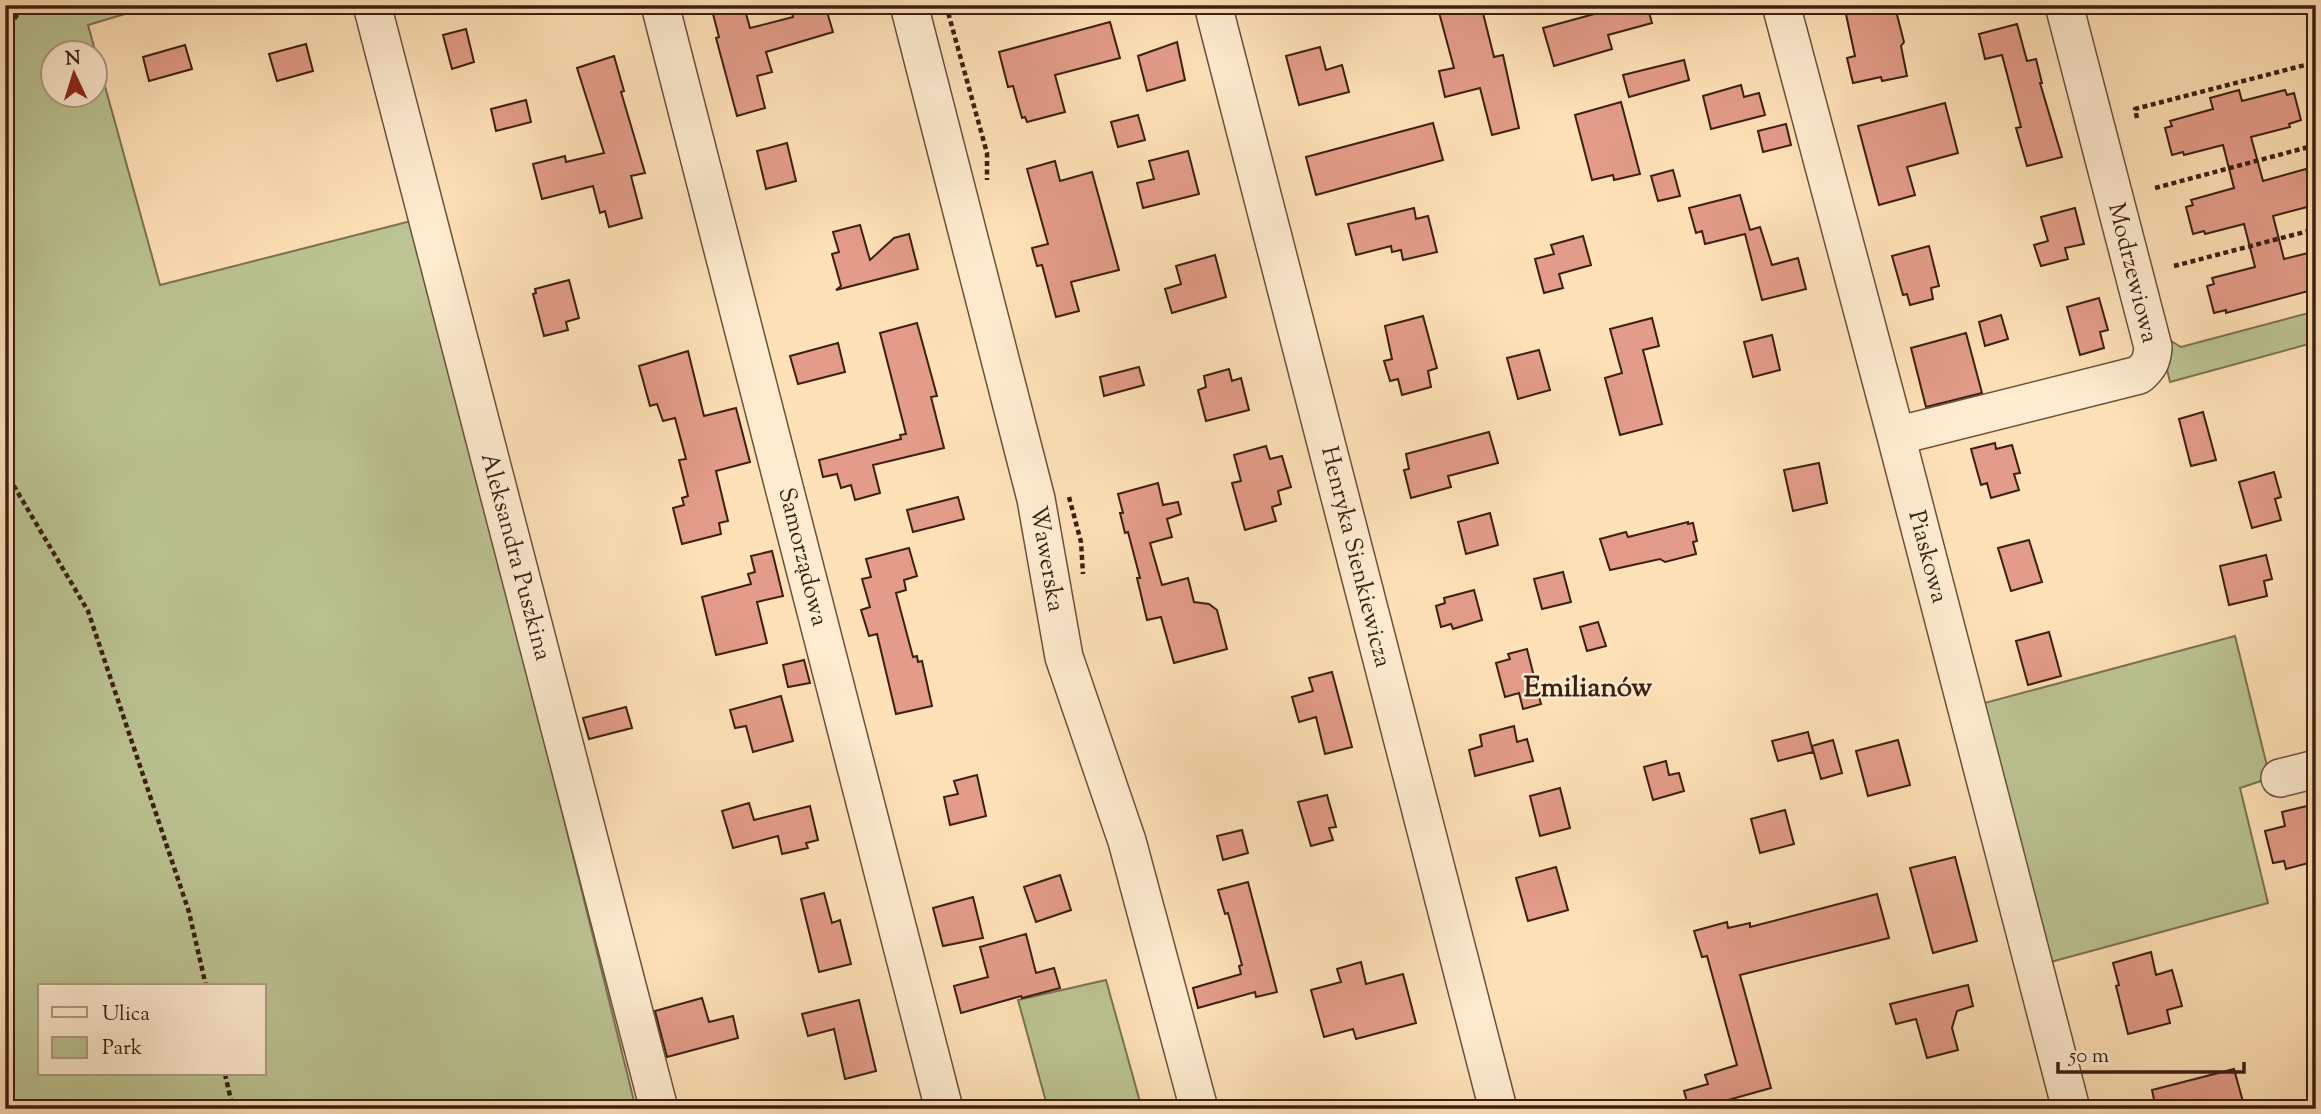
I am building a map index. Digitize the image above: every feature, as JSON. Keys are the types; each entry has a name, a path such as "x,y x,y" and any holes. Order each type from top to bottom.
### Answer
{"street":[{"name":"Aleksandra Puszkina","path":"372,5 659,1109"},
{"name":"Samorządowa","path":"660,5 944,1109"},
{"name":"Wawerska","path":"909,5 1036,499 1064,657 1127,841 1199,1109"},
{"name":"Henryka Sienkiewicza","path":"1213,5 1497,1109"},
{"name":"Piaskowa","path":"1781,5 2071,1109"},
{"name":"Modrzewiowa","path":"1896,436 2139,375 2152,359 2153,347 2064,5"},
{"path":"2280,778 2316,769"}],"path":[{"path":"5,33 22,7 33,5"},
{"path":"2137,118 2135,109 2313,63 2314,67"},
{"path":"2155,188 2316,145"},
{"path":"2174,266 2316,229"},
{"path":"5,471 88,611 189,912 206,984"},
{"path":"225,1076 233,1109"}],"green space":[{"path":"5,5 155,5 88,25 92,38 38,38 38,108 108,108 108,97 160,285 415,220 636,1109 5,1109"},
{"path":"2316,311 2316,342 2170,382 2158,333 2181,347"},
{"path":"2235,636 2270,778 2240,788 2268,903 2047,963 1981,704"},
{"path":"1106,980 1142,1109 1048,1109 1018,1000"}],"building":[{"path":"790,5 825,5 833,32 766,52 772,72 757,76 765,108 737,116 716,38 719,37 713,14 744,6 750,28 793,17"},
{"path":"1437,5 1481,5 1494,57 1503,55 1519,128 1492,135 1480,88 1445,97 1439,71 1454,68"},
{"path":"1627,5 1647,5 1652,23 1608,35 1612,49 1554,66 1543,28"},
{"path":"1844,5 1879,5 1881,10 1895,7 1904,42 1901,46 1907,76 1882,81 1881,77 1853,83 1847,58 1855,56"},
{"path":"1110,22 1120,58 1055,75 1065,112 1027,122 1025,117 1022,118 1013,86 1008,87 999,52"},
{"path":"2017,24 2027,61 2036,59 2040,83 2062,157 2027,166 2016,128 2021,127 2002,55 1985,59 1979,34"},
{"path":"466,29 474,62 452,69 443,35"},
{"path":"1177,42 1185,80 1147,91 1138,56"},
{"path":"306,44 313,71 277,81 269,54"},
{"path":"185,45 192,69 149,81 143,57"},
{"path":"1320,47 1326,70 1342,65 1349,92 1299,105 1286,56"},
{"path":"614,56 624,91 621,92 645,173 631,176 642,218 609,227 605,211 600,213 593,186 542,199 533,164 565,156 566,162 604,153 577,68"},
{"path":"1684,60 1689,80 1629,97 1623,75"},
{"path":"1741,85 1744,97 1759,93 1765,115 1711,129 1703,96"},
{"path":"2239,90 2242,101 2285,90 2287,95 2294,93 2301,120 2289,124 2290,127 2251,137 2263,181 2306,169 2308,174 2316,172 2316,201 2310,203 2311,206 2273,216 2284,259 2316,251 2316,289 2226,313 2226,310 2214,313 2207,286 2214,284 2212,278 2255,267 2244,224 2205,234 2204,231 2193,234 2186,207 2193,205 2191,200 2234,188 2223,145 2184,155 2183,152 2172,155 2165,128 2172,126 2170,121 2213,109 2210,98"},
{"path":"526,100 531,122 496,131 491,109"},
{"path":"1621,102 1640,174 1614,180 1613,175 1592,180 1575,115"},
{"path":"1945,103 1958,153 1907,167 1915,195 1879,205 1858,126"},
{"path":"1138,115 1145,140 1118,147 1111,122"},
{"path":"1433,123 1443,160 1316,195 1306,157"},
{"path":"1786,124 1791,145 1763,152 1758,131"},
{"path":"787,143 796,181 766,189 757,151"},
{"path":"1188,151 1199,194 1143,208 1137,183 1154,179 1149,161"},
{"path":"1055,161 1060,181 1092,172 1119,270 1071,282 1079,311 1056,317 1042,265 1037,266 1032,248 1048,244 1027,169"},
{"path":"1673,170 1680,196 1658,201 1651,176"},
{"path":"1740,195 1750,230 1760,227 1772,265 1798,258 1806,289 1762,300 1745,234 1705,244 1702,231 1696,233 1689,208"},
{"path":"1414,208 1416,219 1428,216 1437,252 1403,260 1401,250 1392,252 1391,246 1356,255 1348,224"},
{"path":"2075,208 2084,244 2065,248 2068,259 2041,266 2034,245 2048,241 2041,217"},
{"path":"860,225 870,260 894,238 909,234 918,269 836,290 841,286 832,254 839,252 833,232"},
{"path":"1583,236 1591,265 1559,274 1563,288 1544,293 1535,259 1554,254 1551,245"},
{"path":"1929,246 1939,286 1931,288 1933,299 1910,305 1907,294 1903,295 1892,256"},
{"path":"1215,255 1226,297 1172,313 1165,289 1181,284 1176,266"},
{"path":"569,280 579,318 566,322 568,330 544,336 533,294 536,293 535,289"},
{"path":"2099,298 2108,330 2100,332 2104,348 2080,355 2067,307"},
{"path":"2001,315 2008,339 1985,346 1979,322"},
{"path":"1423,316 1437,368 1428,371 1431,387 1402,395 1398,379 1390,381 1384,361 1392,359 1385,326"},
{"path":"1652,318 1659,346 1643,350 1662,424 1620,435 1605,378 1622,373 1610,329"},
{"path":"917,323 937,396 931,397 944,448 873,465 880,493 855,500 851,485 841,488 837,474 823,477 819,460 901,439 900,435 906,434 880,333"},
{"path":"1966,333 1982,393 1926,407 1911,348"},
{"path":"1772,335 1780,370 1753,377 1744,342"},
{"path":"838,343 845,372 798,384 790,356"},
{"path":"1539,350 1550,390 1518,399 1507,358"},
{"path":"688,351 704,416 736,408 750,462 716,471 728,521 719,523 721,534 682,544 673,508 684,505 682,498 688,496 679,460 686,459 675,418 663,421 657,404 650,406 639,366"},
{"path":"1139,367 1144,385 1104,396 1100,377"},
{"path":"1229,369 1232,381 1241,378 1249,410 1206,421 1198,390 1206,387 1204,376"},
{"path":"2203,412 2216,460 2191,466 2179,419"},
{"path":"1489,432 1498,463 1448,476 1451,487 1411,498 1404,470 1409,469 1406,454"},
{"path":"1995,443 1996,449 2012,445 2020,473 2014,474 2019,490 1991,498 1987,483 1981,485 1971,449"},
{"path":"1266,446 1270,459 1282,456 1291,487 1278,491 1281,504 1272,507 1276,521 1245,530 1232,483 1241,481 1234,455"},
{"path":"1819,463 1827,503 1793,511 1784,470"},
{"path":"2274,472 2281,497 2275,499 2281,520 2252,528 2239,482"},
{"path":"1158,483 1163,505 1178,502 1181,514 1167,519 1172,537 1150,543 1162,585 1188,578 1194,602 1209,604 1217,610 1227,649 1174,663 1161,617 1147,620 1137,578 1140,578 1128,532 1125,533 1118,494"},
{"path":"958,497 964,519 913,532 907,510"},
{"path":"1490,513 1498,545 1466,554 1458,522"},
{"path":"1693,523 1697,541 1693,542 1696,554 1665,562 1660,559 1610,570 1600,539 1626,532 1628,537"},
{"path":"2029,540 2042,582 2011,591 1998,548"},
{"path":"909,548 917,576 904,580 906,590 896,593 913,657 917,656 918,662 922,661 932,706 896,714 877,634 869,636 861,610 870,607 862,579 871,577 866,559"},
{"path":"772,551 783,596 757,602 767,643 716,655 702,597 751,584 748,574 755,572 751,556"},
{"path":"2266,555 2272,579 2264,581 2267,596 2229,605 2220,566"},
{"path":"1563,572 1571,602 1542,609 1534,579"},
{"path":"1474,590 1482,620 1453,629 1451,624 1441,627 1436,606 1445,603 1444,598"},
{"path":"1598,622 1606,646 1587,651 1580,627"},
{"path":"2049,632 2061,676 2028,685 2016,641"},
{"path":"1527,649 1541,704 1523,709 1519,693 1505,697 1496,663 1510,659 1508,654"},
{"path":"804,660 810,683 788,687 783,665"},
{"path":"1332,672 1352,747 1325,754 1316,717 1299,722 1292,697 1313,691 1309,678"},
{"path":"781,696 793,741 753,752 746,726 735,728 730,710"},
{"path":"626,707 632,728 589,739 583,718"},
{"path":"1514,726 1517,742 1527,739 1533,761 1475,776 1469,750 1482,746 1480,735"},
{"path":"1808,732 1813,752 1778,761 1772,741"},
{"path":"1833,740 1842,773 1821,779 1812,746"},
{"path":"1898,740 1910,785 1868,796 1856,751"},
{"path":"1666,761 1669,775 1679,773 1684,791 1653,800 1644,767"},
{"path":"977,775 986,816 950,825 944,797 958,794 954,781"},
{"path":"1560,788 1570,828 1540,836 1530,796"},
{"path":"1327,795 1336,827 1329,828 1333,840 1311,846 1298,802"},
{"path":"749,803 754,820 810,806 818,840 806,843 808,848 782,854 778,836 733,848 722,811"},
{"path":"2311,805 2316,824 2316,861 2286,869 2284,861 2273,863 2265,831 2285,826 2282,812"},
{"path":"1785,810 1794,844 1760,853 1751,819"},
{"path":"1242,830 1248,853 1223,860 1217,836"},
{"path":"1955,857 1977,941 1933,953 1910,868"},
{"path":"1556,867 1568,910 1528,921 1516,878"},
{"path":"1060,875 1071,910 1036,922 1024,887"},
{"path":"1248,882 1277,992 1256,997 1255,992 1198,1008 1193,988 1241,974 1239,966 1242,965 1228,913 1225,914 1218,890"},
{"path":"824,893 832,923 840,920 851,964 819,972 801,899"},
{"path":"1877,894 1889,938 1740,975 1771,1088 1689,1109 1684,1091 1708,1084 1705,1075 1737,1065 1707,956 1702,957 1694,931 1727,922 1728,928 1750,923 1750,927"},
{"path":"973,897 983,938 943,946 933,908"},
{"path":"1026,934 1036,973 1054,968 1060,988 961,1013 954,986 988,977 980,947"},
{"path":"2151,952 2156,975 2172,970 2182,1006 2167,1010 2170,1023 2128,1034 2113,963"},
{"path":"1361,962 1366,984 1403,974 1416,1023 1356,1039 1353,1029 1324,1037 1311,990 1341,982 1337,969"},
{"path":"1968,985 1973,1006 1957,1011 1952,1028 1958,1050 1927,1058 1916,1019 1896,1024 1890,1004"},
{"path":"702,998 709,1022 733,1016 738,1038 667,1057 655,1011"},
{"path":"859,1000 876,1071 845,1079 834,1029 808,1036 802,1014"},
{"path":"2234,1069 2245,1109 2156,1109 2152,1090"}],"district":[{"name":"Emilianów","path":"1588,689"}]}
